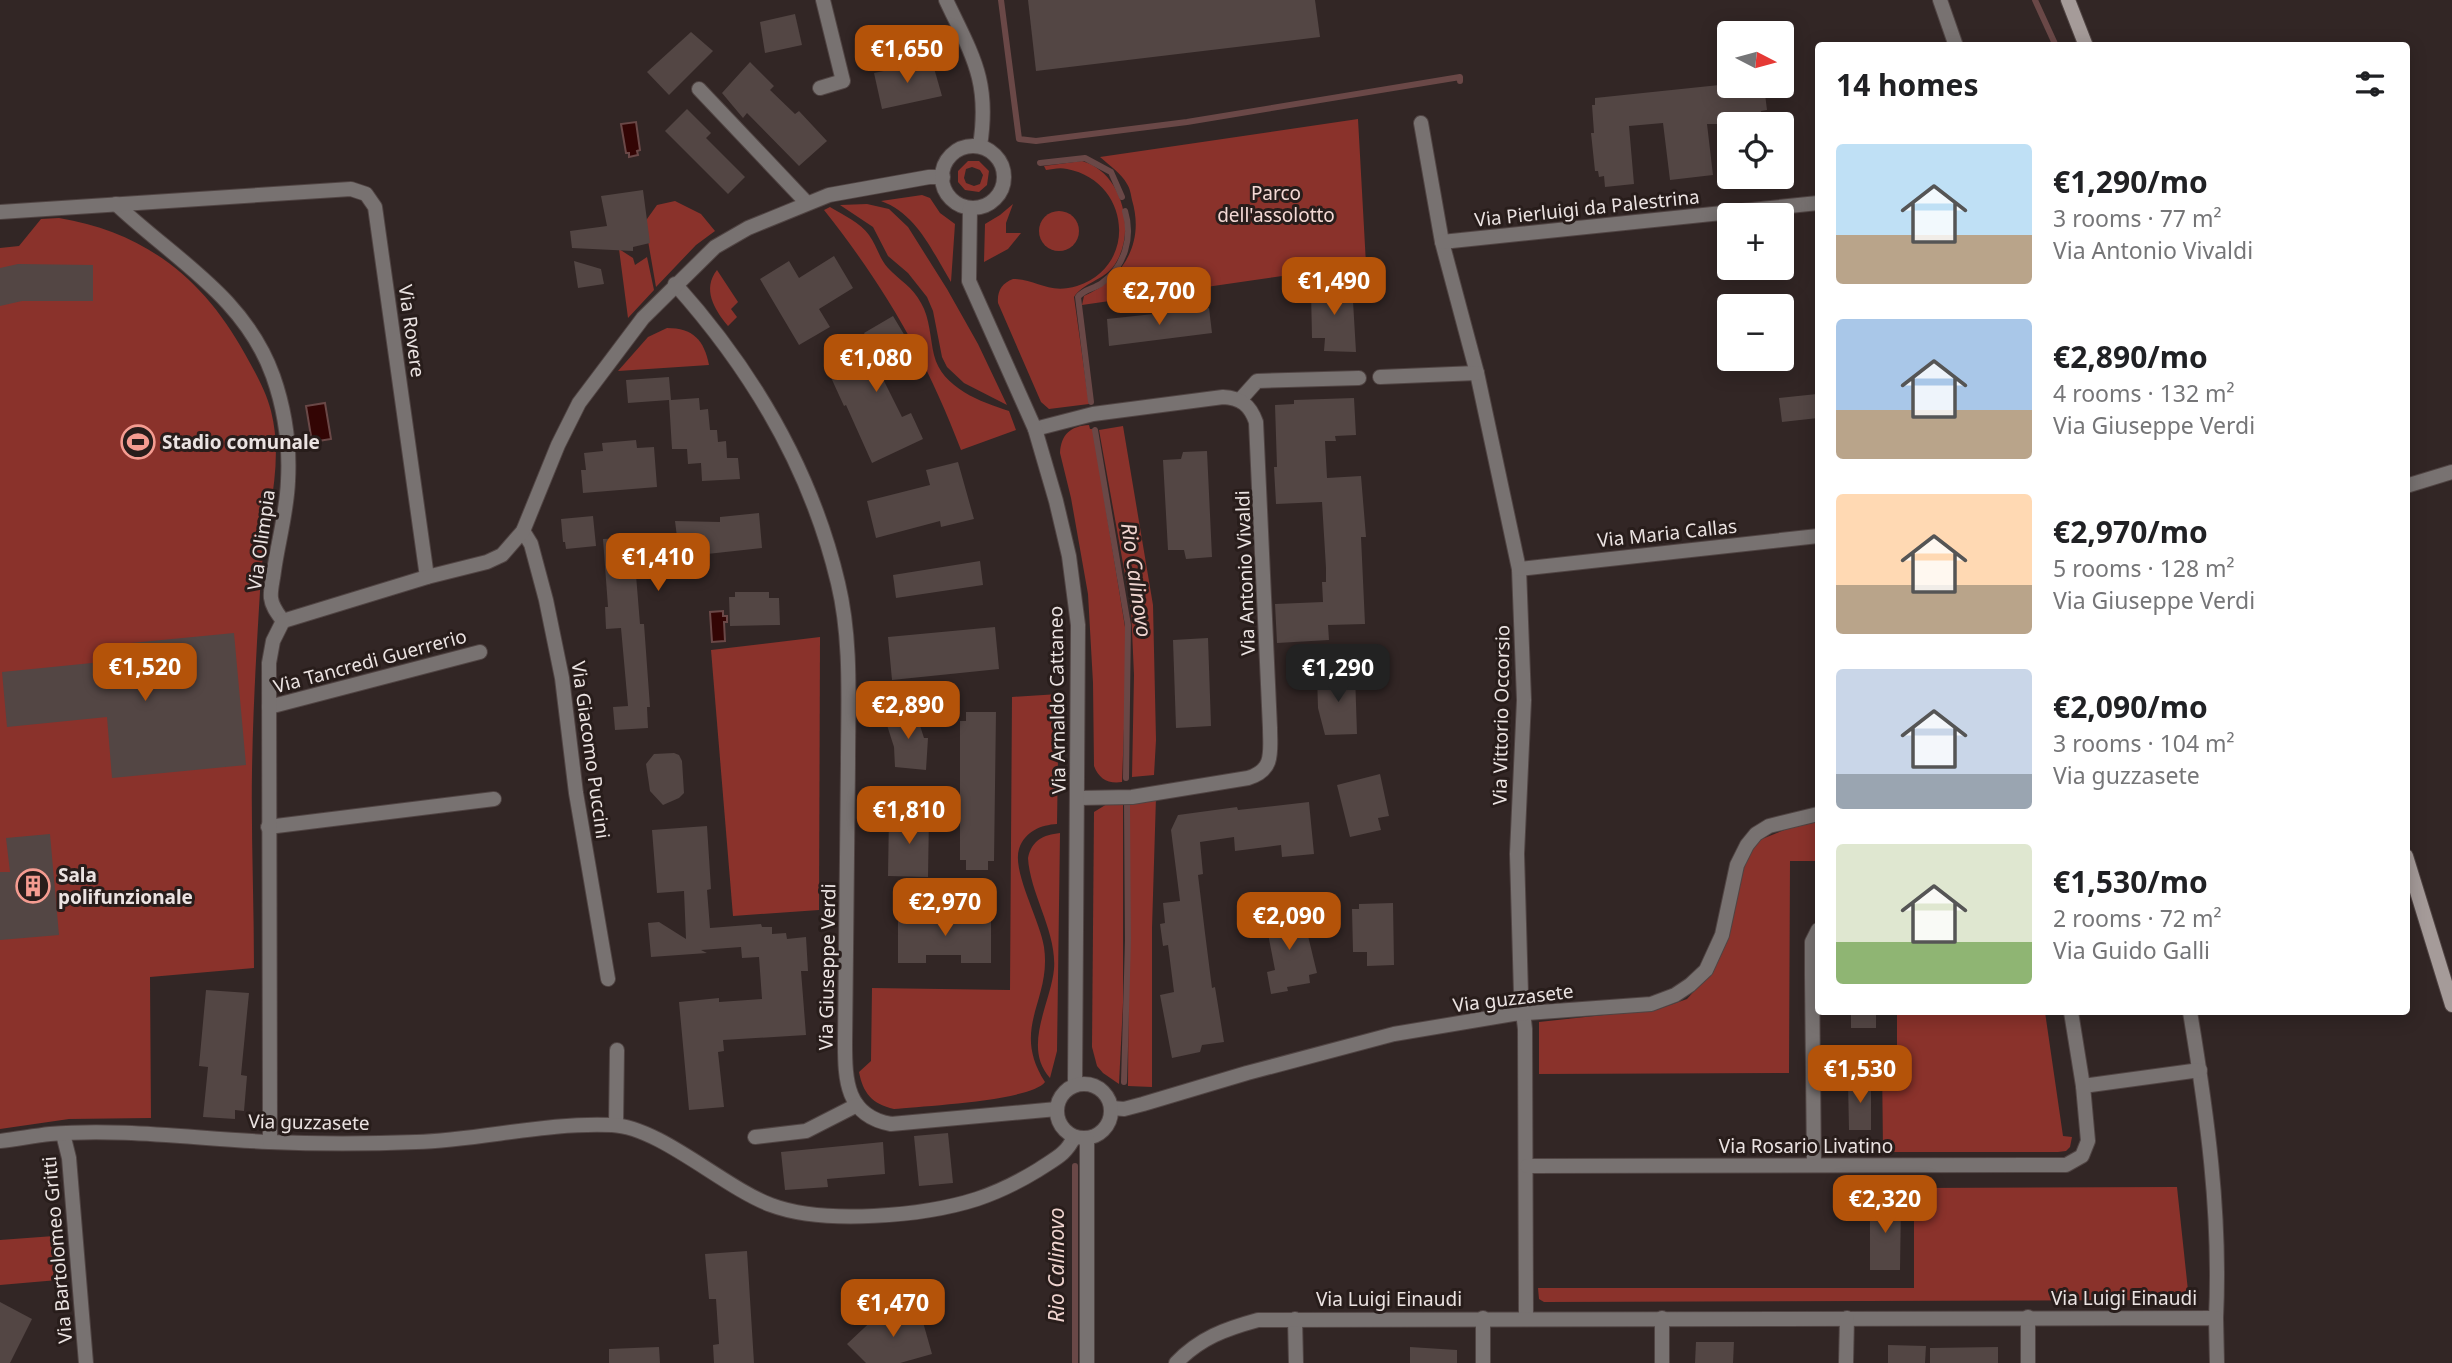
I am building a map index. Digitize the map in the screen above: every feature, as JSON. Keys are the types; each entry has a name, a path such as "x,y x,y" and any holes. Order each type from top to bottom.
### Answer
{"main road":[{"path":"2068,0 2084,42"},
{"path":"2410,869 2452,1005"}],"street":[{"path":"820,88 843,81 823,0"},
{"path":"946,0 978,69 984,96 980,146"},
{"path":"1940,0 1955,42"},
{"path":"699,89 806,202"},
{"name":"Via Vittorio Occorsio","path":"1421,123 1442,242 1477,373 1519,569 1524,701 1517,854 1524,1013 1527,1318"},
{"path":"971,146 980,146 998,157 1003,166 1004,177 998,196 980,207 970,208 961,205 948,194 943,177 944,167 954,153 971,146"},
{"path":"270,1142 269,663 273,641 284,621 487,562 502,555 523,531 558,445 579,403 643,318 715,247 748,228 806,202 829,195 929,177 943,177"},
{"name":"Via Rovere","path":"116,204 351,189 366,194 372,200 428,577"},
{"name":"Via Pierluigi da Palestrina","path":"1442,242 1815,203"},
{"path":"0,212 116,204"},
{"name":"Via Olimpia","path":"116,204 234,307 257,342 272,374 282,407 288,442 288,484 270,596 277,614 284,621"},
{"name":"Via Arnaldo Cattaneo","path":"970,208 969,281 1035,429 1069,556 1078,625 1079,798 1075,1085"},
{"name":"Via Giuseppe Verdi","path":"675,284 718,336 765,402 802,473 826,537 839,585 845,622 848,683 845,1077 849,1092 857,1105"},
{"path":"1380,377 1477,373"},
{"path":"1035,429 1093,414 1223,397 1240,400 1257,381 1359,378"},
{"name":"Via Antonio Vivaldi","path":"1079,798 1132,797 1248,778 1259,775 1269,761 1270,728 1256,422 1253,412 1240,400"},
{"path":"2410,484 2452,472"},
{"path":"2410,477 2421,479"},
{"name":"Via Giacomo Puccini","path":"523,531 530,544 546,600 562,678 576,793 608,979"},
{"name":"Via Maria Callas","path":"1519,569 1815,536"},
{"name":"Via Tancredi Guerrerio","path":"269,707 480,652"},
{"path":"268,827 494,799"},
{"name":"Via guzzasete","path":"1112,1108 1124,1109 1394,1034 1524,1013 1651,1004 1675,995 1706,970 1722,935 1737,865 1747,845 1756,834 1769,826 1815,815"},
{"path":"1814,1164 1811,976 1812,942 1815,936"},
{"path":"2071,1015 2083,1086 2200,1070"},
{"path":"2191,1015 2207,1111 2216,1195 2216,1318"},
{"path":"616,1125 617,1050"},
{"path":"1075,1085 1099,1088 1105,1093 1112,1108 1108,1125 1103,1132 1081,1138 1068,1134 1059,1123 1057,1109 1063,1095 1075,1085"},
{"name":"Via Rosario Livatino","path":"1527,1166 2066,1165 2082,1156 2088,1141 2083,1086"},
{"path":"755,1137 806,1131 857,1105 881,1122 891,1124 1057,1109"},
{"name":"Via guzzasete","path":"0,1141 63,1134 155,1135 270,1142 417,1142 565,1126 616,1125 641,1132 664,1143 756,1199 775,1207 835,1215 872,1215 925,1210 978,1199 1025,1178 1068,1151 1081,1138"},
{"name":"Via Bartolomeo Gritti","path":"63,1134 69,1158 86,1363"},
{"path":"1081,1138 1087,1363"},
{"name":"Via Luigi Einaudi","path":"2028,1317 2028,1363"},
{"name":"Via Luigi Einaudi","path":"1176,1363 1185,1353 1222,1329 1258,1320 2028,1317 2216,1318 2217,1363"},
{"name":"Via Luigi Einaudi","path":"1483,1318 1483,1363"},
{"path":"1662,1318 1662,1363"},
{"path":"1846,1363 1847,1318"},
{"name":"Via Luigi Einaudi","path":"1295,1319 1296,1363"}],"green space":[{"name":"Parco dell'assolotto","path":"1358,119 1366,264 1082,305 1084,296 1110,280 1128,258 1135,231 1135,216 1128,186 1119,173 1100,157"},
{"path":"968,161 979,161 989,171 987,185 979,192 965,190 958,182 958,171","holes":["972,167 980,170 983,175 980,184 974,186 966,183 966,169"]},
{"path":"1082,161 1096,167 1108,178 1116,191 1125,222 1124,238 1121,253 1113,267 1082,288 1074,297 1089,404 1049,409 1041,402 998,303 998,295 1003,285 1013,279 1058,289 1077,286 1097,276 1110,261 1118,243 1119,225 1114,206 1104,190 1088,177 1064,168 1046,170 1044,166"},
{"path":"922,195 930,198 940,213 955,224 951,282 914,224 894,207 881,201"},
{"path":"675,201 701,214 715,231 696,245 656,287 646,229 647,219 657,205"},
{"path":"867,204 889,209 908,227 978,344 1007,405 964,383 947,367 927,297 908,273 888,256 873,227 840,205"},
{"path":"1013,204 1006,223 1006,233 1021,233 1008,249 984,262 985,224"},
{"path":"830,207 866,231 885,264 918,297 926,315 938,367 945,376 964,392 1009,411 1016,430 961,450 948,416 902,324 866,267 824,210"},
{"path":"1059,211 1073,217 1079,231 1073,245 1059,251 1045,245 1039,231 1045,217"},
{"path":"59,218 90,225 145,247 191,282 229,327 260,382 271,411 275,432 275,473 263,554 255,673 252,820 254,968 150,977 151,1118 69,1119 0,1129 0,248 19,246 41,219"},
{"path":"619,249 633,258 635,265 647,257 654,290 628,318"},
{"path":"717,270 738,302 731,309 737,317 728,326 714,306 710,292 710,284"},
{"path":"667,328 684,330 696,337 704,349 709,365 618,371 648,337"},
{"path":"1089,425 1090,429 1093,429 1125,627 1122,782 1105,780 1094,766 1088,594 1060,453 1062,441 1068,432"},
{"path":"1123,426 1153,605 1156,740 1154,775 1132,777 1134,675 1131,608 1099,430"},
{"path":"820,637 819,910 733,916 711,650"},
{"path":"1059,694 1057,824 1029,833 1019,849 1018,859 1019,870 1044,947 1043,983 1031,1029 1031,1045 1035,1063 1045,1082 1019,1094 974,1102 894,1109 880,1104 866,1092 859,1072 871,1061 872,988 1010,990 1012,697"},
{"path":"1156,797 1152,928 1152,1087 1128,1086 1130,801"},
{"path":"1123,802 1123,1003 1119,1084 1097,1066 1092,1047 1094,812 1107,804"},
{"path":"1815,823 1815,861 1790,861 1789,1073 1539,1074 1539,1022 1659,1009 1687,999 1707,977 1743,869 1757,841 1789,828"},
{"path":"1060,833 1057,1051 1050,1078 1038,1053 1038,1039 1052,982 1054,955 1048,927 1033,885 1028,858 1032,847 1039,840"},
{"path":"1897,1015 2045,1015 2063,1136 2072,1137 2070,1147 2066,1151 2058,1152 1883,1152 1882,1061 1897,1060"},
{"path":"2177,1187 2189,1300 1544,1302 1539,1299 1538,1288 1914,1288 1914,1188"},
{"path":"54,1236 58,1280 0,1285 0,1240"}],"shaded area":[{"path":"636,122 640,150 637,151 638,155 629,157 621,124"},
{"path":"325,403 331,439 312,442 306,406"},
{"path":"723,611 723,616 727,616 727,622 724,622 725,641 712,642 710,612"}],"building":[{"path":"1028,0 1315,0 1320,37 1036,71"},
{"path":"795,14 802,45 765,53 760,22"},
{"path":"691,32 713,51 669,95 647,72"},
{"path":"932,61 942,96 882,109 874,73"},
{"path":"750,62 774,86 770,90 795,114 799,111 827,141 799,166 747,113 743,118 722,93"},
{"path":"1717,85 1717,98 1766,98 1767,110 1717,112 1717,124 1707,124 1713,175 1670,180 1663,123 1629,126 1634,184 1605,187 1604,176 1599,177 1598,171 1595,171 1591,133 1594,133 1592,105 1595,105 1595,98"},
{"path":"687,109 711,133 706,138 745,177 728,194 665,131"},
{"path":"643,190 650,243 633,247 633,251 572,248 570,231 607,226 601,196"},
{"path":"834,256 853,288 819,309 830,327 799,345 760,279 789,261 799,278"},
{"path":"574,261 601,269 604,284 578,288"},
{"path":"18,264 93,265 93,301 22,301 0,306 0,268"},
{"path":"1324,282 1352,284 1356,352 1324,351 1325,338 1312,338 1311,291 1323,293"},
{"path":"1209,308 1212,333 1109,346 1107,319"},
{"path":"893,316 911,346 886,361 891,370 881,375 902,417 911,413 923,439 872,463 828,371 872,346 864,333"},
{"path":"669,377 671,400 699,398 700,410 708,409 710,430 717,430 718,442 726,441 727,458 738,458 740,479 702,481 701,463 688,464 687,449 672,449 669,400 628,403 626,380"},
{"path":"1815,394 1815,418 1782,422 1779,398"},
{"path":"1354,398 1356,435 1335,436 1336,441 1325,441 1327,478 1361,476 1366,537 1361,537 1365,624 1328,625 1329,640 1277,643 1275,604 1323,602 1322,582 1326,582 1326,568 1322,502 1276,504 1275,405 1294,404 1294,400"},
{"path":"636,440 637,448 654,447 657,487 583,493 581,470 586,470 584,453 603,451 602,443"},
{"path":"1207,451 1212,557 1186,559 1184,550 1168,550 1163,460 1181,459 1183,452"},
{"path":"958,462 974,519 941,527 940,521 876,538 867,501 930,485 926,470"},
{"path":"759,513 762,548 698,555 698,552 651,552 652,561 647,561 647,574 636,575 640,624 644,624 650,707 647,707 648,728 615,730 613,707 628,706 621,628 606,629 605,607 608,607 603,539 623,538 623,541 677,537 675,521 720,522 720,517"},
{"path":"593,516 596,546 566,549 561,519"},
{"path":"980,561 983,585 896,598 893,575"},
{"path":"735,592 769,592 769,598 779,598 780,625 730,626 729,597 735,597"},
{"path":"995,627 999,669 892,680 888,637"},
{"path":"234,633 246,765 112,778 107,717 7,727 2,672 102,662 100,646"},
{"path":"1208,638 1211,726 1176,728 1173,640"},
{"path":"1355,674 1357,734 1325,735 1318,708 1317,676"},
{"path":"914,707 924,738 928,738 926,770 895,767 894,747 886,722 897,718 895,713"},
{"path":"966,712 996,712 994,861 988,861 988,870 966,870 966,860 960,860 960,721 966,721"},
{"path":"654,754 679,755 682,761 684,793 663,805 650,791 646,764"},
{"path":"1380,774 1389,816 1378,818 1381,830 1350,837 1337,785"},
{"path":"1309,802 1314,854 1282,857 1281,845 1235,851 1234,837 1200,842 1203,874 1198,875 1212,988 1215,987 1224,1042 1202,1045 1200,1052 1172,1058 1160,995 1174,992 1168,945 1163,946 1160,924 1165,923 1163,903 1180,901 1171,830 1178,815 1237,807 1238,810"},
{"path":"889,815 929,815 928,877 888,876"},
{"path":"707,826 711,889 707,890 710,928 761,924 762,927 772,927 772,934 786,933 787,939 806,937 808,971 801,971 806,1035 723,1040 724,1051 718,1052 724,1107 689,1110 679,1002 719,998 719,1002 762,999 759,957 742,958 741,947 701,950 707,953 651,957 648,923 659,922 686,939 684,891 657,893 652,830"},
{"name":"Sala polifunzionale","path":"50,834 59,935 0,940 0,872 10,872 6,838"},
{"path":"1393,903 1394,965 1367,966 1367,952 1353,952 1352,909 1359,909 1359,904"},
{"path":"1302,911 1317,973 1309,975 1310,983 1287,987 1288,991 1271,994 1267,972 1275,970 1265,918"},
{"path":"898,915 991,915 991,963 961,963 961,955 926,955 926,963 898,963"},
{"path":"206,990 249,993 241,1075 247,1076 244,1111 235,1110 235,1119 203,1117 208,1067 199,1066"},
{"path":"1851,1015 1876,1015 1876,1028 1851,1028"},
{"path":"1871,1080 1871,1130 1849,1130 1848,1081"},
{"path":"948,1133 953,1183 919,1186 914,1136"},
{"path":"883,1142 885,1174 827,1179 828,1187 785,1190 781,1152"},
{"path":"1870,1200 1901,1201 1900,1270 1870,1270"},
{"path":"747,1251 754,1363 714,1363 713,1345 719,1344 716,1299 709,1299 705,1254"},
{"path":"0,1302 32,1319 10,1363 0,1363"},
{"path":"919,1308 932,1354 900,1363 866,1363 847,1344 880,1313 885,1318"},
{"path":"1696,1342 1734,1342 1733,1363 1695,1363"},
{"path":"1888,1345 1926,1346 1925,1363 1888,1363"},
{"path":"659,1347 660,1363 609,1363 609,1349"},
{"path":"1410,1347 1457,1350 1457,1363 1410,1363"},
{"path":"1998,1347 1998,1363 1930,1363 1930,1348"}],"waterway":[{"path":"1001,0 1019,139 1036,141 1187,122 1460,77 1460,81"},
{"path":"2035,0 2054,42"},
{"name":"Rio Calinovo","path":"1040,163 1085,158 1111,172 1122,197"},
{"name":"Rio Calinovo","path":"1091,402 1078,297 1102,283 1121,260 1128,231 1125,211"},
{"name":"Rio Calinovo","path":"1095,430 1128,625 1126,778"},
{"name":"Rio Calinovo","path":"1124,1082 1128,941 1127,802"},
{"name":"Rio Calinovo","path":"1075,1166 1075,1363"}],"place":[{"name":"Stadio comunale","path":"138,442"},
{"name":"Sala polifunzionale","path":"33,886"}]}
